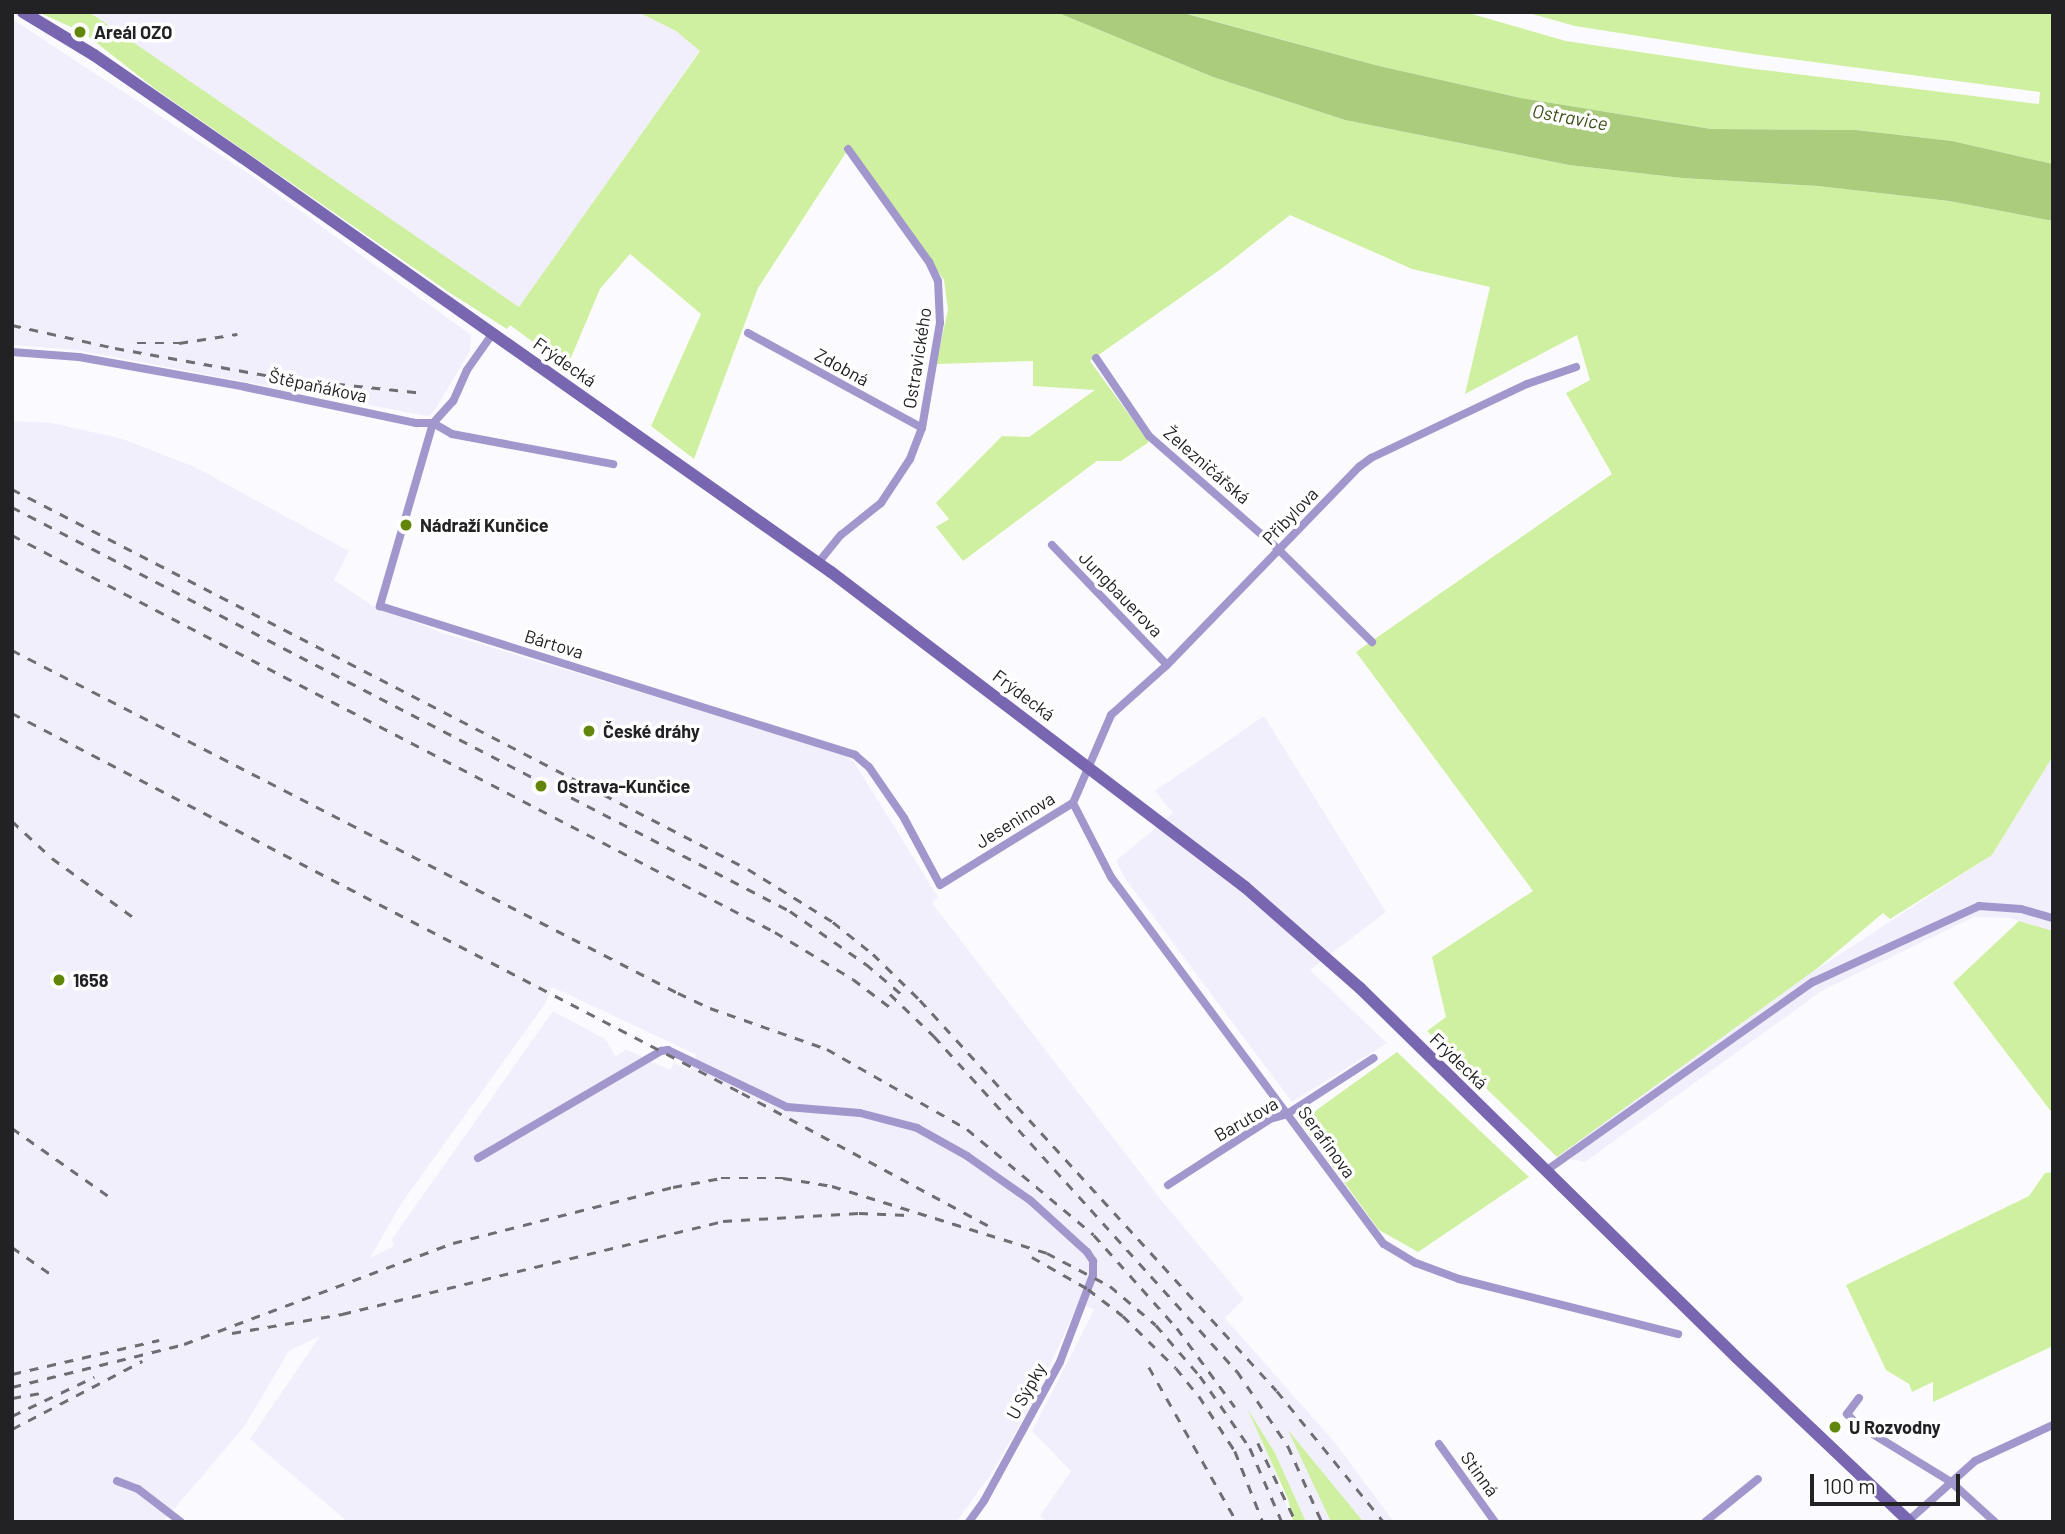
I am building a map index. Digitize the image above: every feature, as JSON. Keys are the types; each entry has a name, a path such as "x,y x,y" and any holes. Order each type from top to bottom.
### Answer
{"main road":[{"name":"Frýdecká","path":"23,12 94,55 818,563 1245,887 1312,944 1908,1521"}],"street":[{"name":"Ostravického","path":"818,563 841,535 881,503 910,459 922,428 940,323 938,281 929,261 848,149"},
{"name":"Bártova","path":"493,333 467,370 453,401 433,423 380,606 855,755 869,767 904,818 940,885"},
{"name":"Zdobná","path":"748,333 922,428"},
{"name":"Štěpaňákova","path":"12,352 79,357 245,387 416,423 433,423 452,434 613,464"},
{"name":"Železničářská","path":"1096,358 1149,436 1279,550 1372,642"},
{"name":"Přibylova","path":"1089,766 1111,715 1167,665 1371,458 1527,384 1576,367"},
{"name":"Jungbauerova","path":"1052,545 1167,665"},
{"name":"Jeseninova","path":"940,885 1073,803 1089,766"},
{"name":"Serafinova","path":"1073,803 1111,877 1384,1244 1416,1263 1459,1279 1678,1334"},
{"path":"1547,1170 1813,982 1979,906 2021,909 2053,919"},
{"name":"U Sýpky","path":"478,1158 661,1051 668,1050 787,1107 860,1113 916,1128 975,1162 1031,1201 1078,1242 1093,1261 1094,1268 1059,1362 984,1501 969,1522"},
{"name":"Barutova","path":"1168,1185 1270,1119 1287,1114 1374,1058"},
{"path":"1858,1398 1847,1414 1858,1425 1951,1482 1995,1522"},
{"path":"1908,1521 1975,1461 2053,1425"},
{"name":"Stinná","path":"1439,1444 1495,1522"},
{"path":"1705,1522 1758,1479"},
{"path":"117,1481 138,1489 181,1522"}],"shaded area":[{"path":"38,12 89,12 519,307 700,51 676,31 638,12 1056,12 1213,77 1345,120 1569,165 1682,178 1818,186 1949,201 2053,221 2053,756 1992,855 1890,919 1883,913 1819,967 1557,1157 1427,1031 1446,1017 1432,957 1533,891 1356,652 1612,474 1566,393 1590,380 1577,335 1465,394 1490,287 1412,269 1290,215 1221,269 1090,361 1149,442 1121,461 1097,461 963,561 936,527 949,519 936,503 1002,436 1029,437 1095,390 1033,386 1033,361 936,364 948,310 944,280 847,151 758,288 694,459 651,426 701,314 630,254 600,289 567,367 510,325 507,329 450,293 154,88 84,33"},
{"path":"89,12 638,12 676,31 700,50 519,308"},
{"path":"1181,12 1465,12 1566,41 1747,68 2039,104 2040,92 1753,54 1575,26 1525,12 2053,12 2053,164 1952,141 1856,130 1711,129 1521,98 1379,66"},
{"path":"12,19 255,178 471,335 470,351 433,413 427,416 76,350 12,345"},
{"path":"12,421 52,423 123,439 195,467 349,551 334,580 373,606 440,632 842,753 854,762 938,897 932,903 1162,1201 1244,1299 1225,1318 1336,1444 1394,1522 1363,1522 1291,1434 1331,1522 1306,1522 1261,1430 1292,1522 1047,1522 1040,1516 1071,1471 1032,1431 1094,1310 1079,1302 1033,1402 990,1476 956,1522 348,1522 250,1439 320,1336 289,1351 244,1427 163,1522 12,1522","holes":["552,987 697,1055 690,1071 674,1063 670,1070 626,1049 616,1057 605,1039 553,1011 392,1239 394,1246 370,1258 401,1204 545,1004"]},
{"path":"1264,716 1386,912 1310,970 1387,1043 1292,1102 1126,880 1116,861 1173,813 1155,791"},
{"path":"2053,756 2053,931 2010,918 1974,917 1823,990 1585,1162 1557,1157 1776,996 1992,855"},
{"path":"2019,921 2053,931 2053,1114 1953,983"},
{"path":"1397,1052 1529,1177 1418,1252 1379,1230 1300,1122"},
{"path":"2053,1172 2053,1346 1933,1402 1933,1382 1912,1392 1909,1384 1886,1370 1846,1285 2029,1196 2045,1173"},
{"path":"1247,1408 1275,1453 1306,1522 1293,1522 1288,1499"},
{"path":"1288,1430 1361,1519 1363,1522 1331,1522"}],"water":[{"name":"Ostravice","path":"1056,12 1180,12 1379,66 1521,98 1711,129 1856,130 1952,141 2053,164 2053,221 1949,201 1818,186 1682,178 1569,165 1345,120 1213,77"}],"railway":[{"path":"12,325 115,348 282,378 424,393"},
{"path":"137,343 179,343 237,334"},
{"path":"12,489 748,869 833,922 873,954 920,1000 1277,1391 1384,1522"},
{"path":"12,507 790,911 866,964 906,998"},
{"path":"12,535 775,932 853,979 895,1011"},
{"path":"12,650 678,993 710,1008 827,1049 967,1129 1094,1235 1177,1328 1235,1407"},
{"path":"12,713 742,1093 991,1227"},
{"path":"12,821 52,858 137,920"},
{"path":"890,994 934,1036 1237,1371 1288,1446 1322,1522"},
{"path":"12,1128 114,1200"},
{"path":"12,1387 184,1344 453,1243 673,1187 721,1178 783,1178 832,1186 1047,1253 1110,1286 1156,1325 1200,1376 1250,1448 1282,1522"},
{"path":"232,1333 342,1314 723,1221 859,1213 908,1215"},
{"path":"12,1247 52,1275"},
{"path":"1032,1257 1088,1289 1123,1316 1176,1368 1199,1396 1235,1451 1263,1522"},
{"path":"12,1374 159,1340"},
{"path":"12,1429 142,1361"},
{"path":"1149,1367 1237,1522"},
{"path":"12,1416 94,1377"},
{"path":"12,1398 41,1393"},
{"path":"1258,1443 1296,1522"}],"place":[{"name":"Areál OZO","path":"80,32"},
{"name":"Nádraží Kunčice","path":"406,525"},
{"name":"České dráhy","path":"589,731"},
{"name":"Ostrava-Kunčice","path":"541,786"},
{"name":"1658","path":"59,980"},
{"name":"U Rozvodny","path":"1835,1427"}]}
